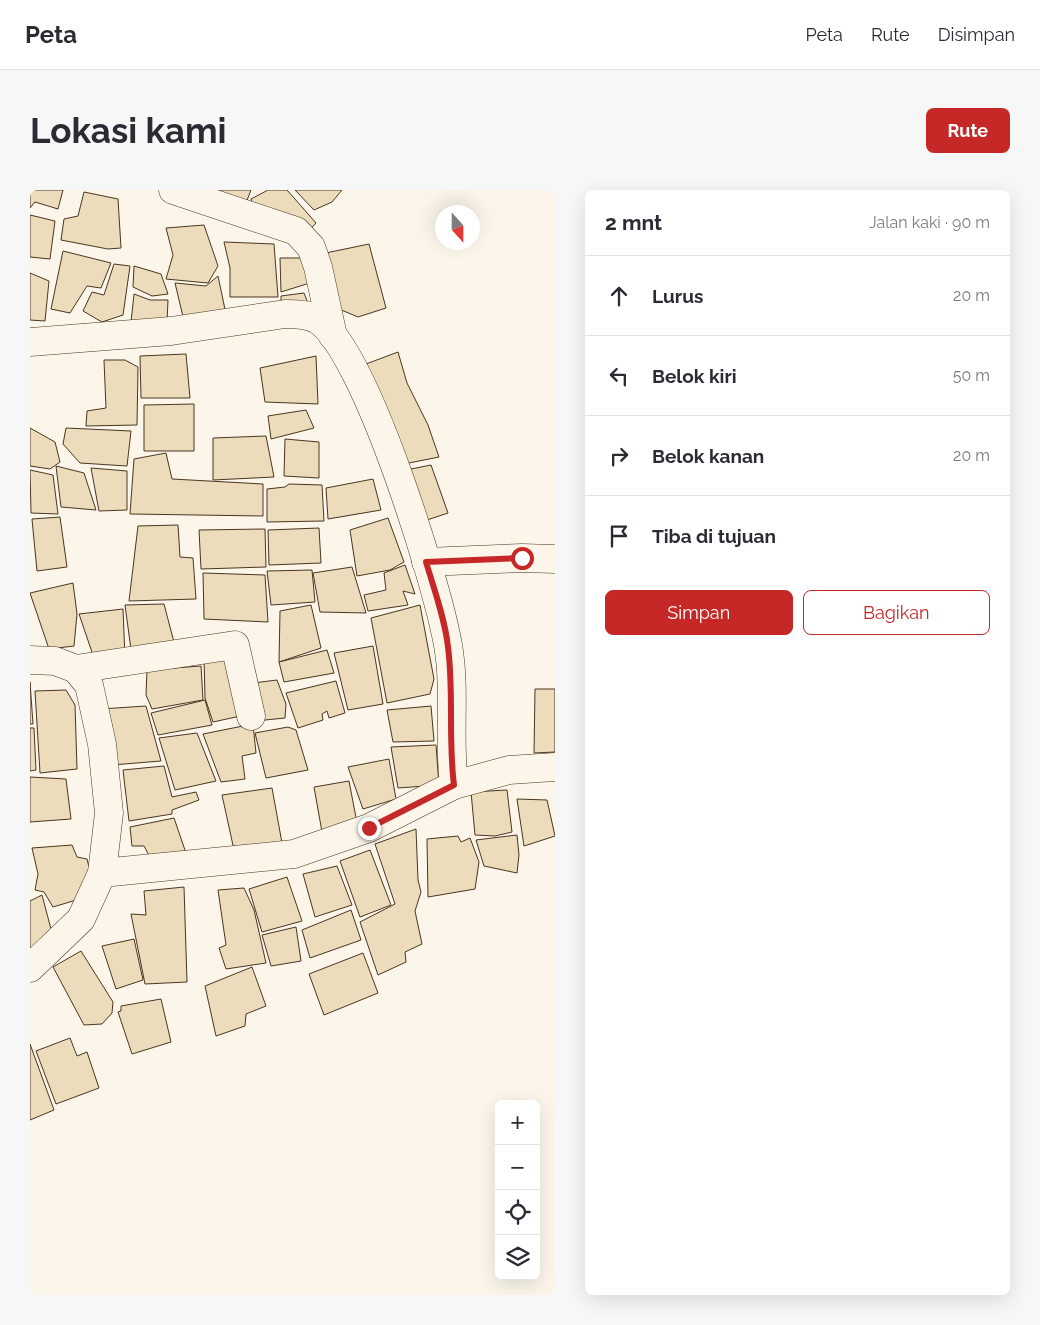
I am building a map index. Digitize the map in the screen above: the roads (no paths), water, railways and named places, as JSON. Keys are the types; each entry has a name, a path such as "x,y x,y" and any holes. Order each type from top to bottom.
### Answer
{"street":[{"path":"173,190 296,231 311,247 318,267 333,336"},
{"path":"30,342 171,331 285,314 302,314 318,320 333,336 352,367 385,438 426,562 448,646 451,690 451,763 454,785"},
{"path":"426,562 522,558 555,559"},
{"path":"30,660 55,661 76,669 235,645 251,716"},
{"path":"30,968 81,919 102,873 109,812 102,744 89,685 76,669"},
{"path":"102,873 294,854 369,828 454,785 508,770 555,767"}]}
